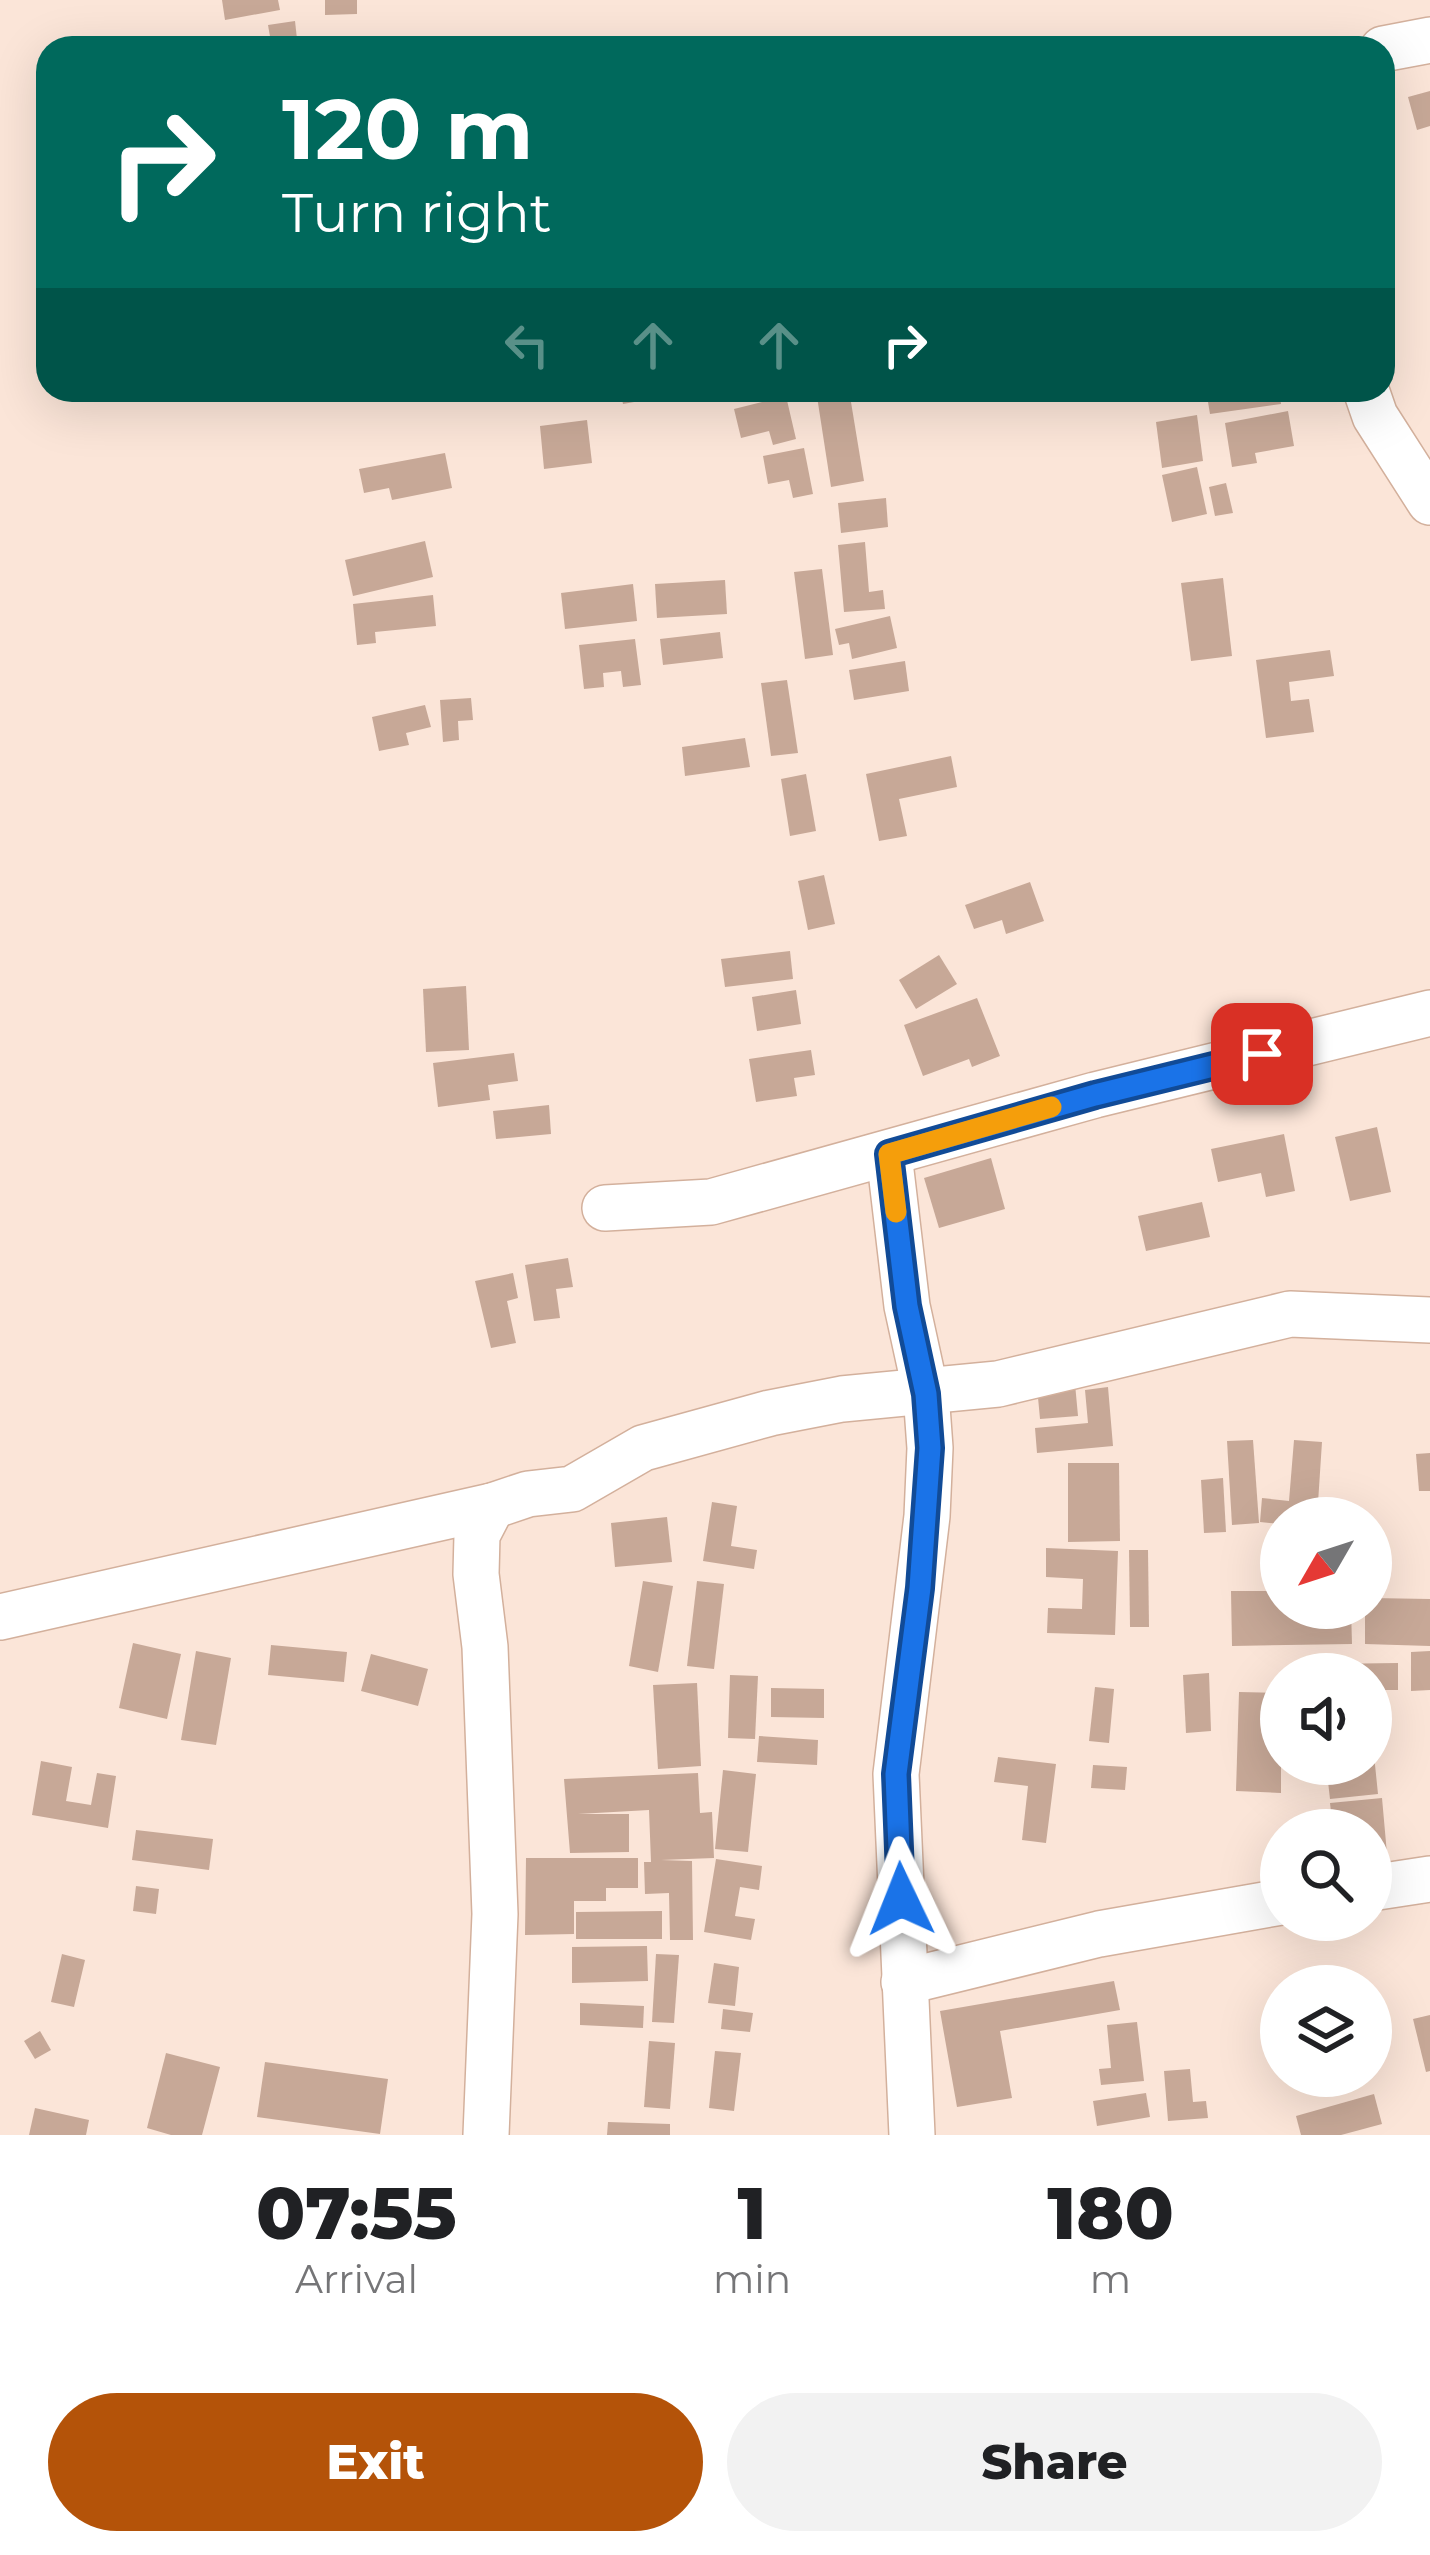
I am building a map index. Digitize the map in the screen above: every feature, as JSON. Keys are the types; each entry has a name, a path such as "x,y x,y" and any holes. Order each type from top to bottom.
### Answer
{"street":[{"path":"1395,47 1430,40"},
{"path":"1371,402 1430,502"},
{"path":"605,1208 711,1202 1095,1095 1430,1012"},
{"path":"889,1154 930,1448 927,1516 896,1774 912,2135"},
{"path":"0,1617 492,1506 527,1494 572,1489 643,1448 770,1412 842,1399 998,1384 1290,1314 1430,1321"},
{"path":"486,2135 495,1914 485,1647 476,1574 477,1535 492,1506"},
{"path":"1392,1885 1430,1879"},
{"path":"904,1982 1099,1934 1260,1905"}],"building":[{"path":"222,0 278,0 280,10 225,20"},
{"path":"325,0 357,0 357,14 325,15"},
{"path":"295,21 297,36 270,36 268,25"},
{"path":"1430,91 1430,126 1417,130 1408,97"},
{"path":"787,402 796,439 773,445 769,431 741,438 734,409"},
{"path":"818,402 851,402 864,481 831,487"},
{"path":"1208,402 1281,402 1281,404 1210,414"},
{"path":"1288,411 1294,446 1255,453 1257,463 1232,467 1225,423"},
{"path":"1197,415 1203,461 1162,468 1156,422"},
{"path":"587,420 592,463 544,469 540,426"},
{"path":"804,448 813,494 793,498 789,480 768,484 763,456"},
{"path":"445,453 452,488 392,500 389,488 364,493 359,469"},
{"path":"1197,467 1207,514 1172,522 1162,475"},
{"path":"1226,483 1233,513 1215,516 1209,487"},
{"path":"886,498 888,527 841,533 838,503"},
{"path":"425,541 433,577 353,596 345,560"},
{"path":"865,542 869,592 883,590 885,609 844,612 838,545"},
{"path":"822,569 833,655 805,659 794,572"},
{"path":"1223,578 1232,656 1191,661 1181,583"},
{"path":"725,580 727,614 657,618 655,584"},
{"path":"633,584 637,621 565,629 561,593"},
{"path":"433,595 436,626 375,632 376,643 357,645 353,604"},
{"path":"890,616 897,648 852,659 849,643 839,645 835,629"},
{"path":"720,632 723,658 663,665 660,639"},
{"path":"635,639 641,685 623,687 621,671 603,673 604,687 584,689 579,645"},
{"path":"1330,650 1334,676 1289,682 1291,701 1309,699 1314,732 1266,738 1256,660"},
{"path":"905,661 909,691 854,700 849,670"},
{"path":"787,680 798,753 771,756 761,683"},
{"path":"471,698 473,720 458,721 459,740 443,742 440,700"},
{"path":"425,705 431,727 406,733 409,745 379,751 372,717"},
{"path":"745,738 750,767 685,776 682,747"},
{"path":"951,756 957,787 899,799 907,836 879,841 866,774"},
{"path":"806,774 816,831 790,836 781,779"},
{"path":"824,875 835,924 808,930 798,881"},
{"path":"1030,882 1044,921 1006,934 1002,920 974,929 965,905"},
{"path":"790,951 793,979 725,987 721,959"},
{"path":"939,955 957,984 916,1009 899,980"},
{"path":"466,986 469,1050 426,1052 423,989"},
{"path":"796,990 801,1024 757,1031 752,997"},
{"path":"977,998 1000,1056 972,1067 969,1059 923,1076 904,1025"},
{"path":"811,1050 815,1075 794,1078 797,1096 756,1102 749,1059"},
{"path":"514,1053 518,1081 488,1085 490,1100 438,1107 433,1063"},
{"path":"549,1105 551,1134 496,1139 493,1111"},
{"path":"1377,1127 1391,1192 1350,1201 1335,1137"},
{"path":"1284,1134 1295,1191 1266,1197 1261,1173 1218,1182 1211,1149"},
{"path":"991,1158 1005,1209 939,1228 924,1178"},
{"path":"1202,1202 1210,1237 1146,1251 1138,1216"},
{"path":"568,1258 573,1287 556,1289 560,1318 534,1321 525,1265"},
{"path":"513,1273 518,1298 507,1301 516,1343 491,1348 475,1281"},
{"path":"1075,1384 1078,1416 1040,1419 1037,1387"},
{"path":"1108,1387 1113,1446 1037,1453 1035,1428 1088,1423 1085,1390"},
{"path":"1253,1440 1259,1523 1232,1525 1227,1441"},
{"path":"1294,1440 1322,1442 1318,1497 1289,1497"},
{"path":"1430,1453 1430,1491 1419,1491 1416,1454"},
{"path":"1068,1463 1119,1463 1120,1541 1068,1542"},
{"path":"1223,1478 1226,1532 1204,1533 1201,1480"},
{"path":"712,1502 737,1506 731,1546 757,1550 754,1569 703,1561"},
{"path":"667,1517 672,1562 615,1567 611,1523"},
{"path":"1046,1548 1118,1551 1115,1635 1047,1633 1048,1608 1082,1609 1083,1579 1046,1577"},
{"path":"1129,1550 1148,1550 1149,1627 1130,1627"},
{"path":"643,1581 673,1586 658,1672 629,1666"},
{"path":"697,1581 724,1584 714,1669 687,1666"},
{"path":"1231,1591 1260,1591 1260,1629 1352,1629 1352,1644 1232,1646"},
{"path":"1392,1598 1430,1599 1430,1646 1365,1644 1365,1629 1392,1629"},
{"path":"133,1643 181,1654 167,1719 119,1708"},
{"path":"271,1645 347,1652 344,1682 268,1675"},
{"path":"196,1651 231,1658 216,1745 181,1740"},
{"path":"1430,1651 1430,1690 1411,1691 1411,1652"},
{"path":"371,1654 428,1669 418,1706 361,1691"},
{"path":"1392,1663 1398,1663 1398,1690 1392,1690"},
{"path":"1209,1673 1211,1731 1186,1733 1183,1675"},
{"path":"730,1675 758,1676 755,1739 728,1738"},
{"path":"697,1683 701,1766 658,1769 653,1685"},
{"path":"1095,1687 1114,1689 1109,1743 1089,1741"},
{"path":"771,1688 824,1689 824,1718 771,1717"},
{"path":"1239,1692 1260,1692 1260,1785 1281,1785 1281,1793 1236,1791"},
{"path":"759,1736 818,1740 817,1765 757,1762"},
{"path":"998,1757 1056,1764 1046,1843 1022,1840 1028,1786 994,1782"},
{"path":"41,1761 72,1767 66,1801 91,1805 97,1773 116,1776 108,1828 32,1815"},
{"path":"1093,1765 1127,1767 1125,1790 1091,1788"},
{"path":"723,1770 756,1774 748,1852 715,1849"},
{"path":"698,1773 700,1813 712,1812 714,1858 661,1860 692,1861 693,1940 670,1940 669,1893 645,1894 644,1862 651,1862 649,1810 578,1814 629,1814 629,1852 570,1853 564,1779"},
{"path":"1328,1785 1377,1785 1378,1794 1330,1799"},
{"path":"1382,1798 1383,1809 1331,1809 1330,1803"},
{"path":"136,1830 213,1839 209,1870 132,1860"},
{"path":"526,1858 638,1858 638,1888 606,1888 606,1901 574,1901 574,1934 525,1935"},
{"path":"716,1859 762,1866 759,1890 740,1887 735,1916 755,1919 751,1940 704,1932"},
{"path":"136,1886 159,1889 156,1914 133,1911"},
{"path":"662,1911 662,1939 576,1939 576,1912"},
{"path":"647,1946 648,1981 572,1983 572,1947"},
{"path":"62,1954 85,1960 74,2007 51,2002"},
{"path":"656,1954 679,1955 674,2023 652,2022"},
{"path":"714,1963 739,1967 735,2006 708,2003"},
{"path":"1114,1981 1120,2010 1000,2031 1012,2098 957,2107 940,2011"},
{"path":"580,2003 644,2006 643,2028 580,2025"},
{"path":"723,2009 753,2013 750,2032 721,2029"},
{"path":"1430,2015 1430,2071 1426,2072 1413,2019"},
{"path":"1137,2022 1144,2081 1101,2085 1099,2069 1111,2068 1107,2025"},
{"path":"40,2031 51,2050 35,2059 24,2041"},
{"path":"649,2041 675,2043 670,2109 644,2107"},
{"path":"715,2051 741,2053 734,2111 709,2108"},
{"path":"166,2053 220,2067 202,2135 171,2135 147,2128"},
{"path":"265,2062 388,2079 380,2134 257,2117"},
{"path":"1190,2069 1193,2102 1206,2101 1208,2118 1168,2121 1164,2071"},
{"path":"1146,2093 1150,2117 1097,2126 1093,2101"},
{"path":"1375,2097 1382,2124 1341,2135 1301,2135 1296,2116"},
{"path":"35,2108 89,2120 86,2135 29,2135"},
{"path":"608,2122 670,2124 670,2135 607,2135"}],"slow traffic":[{"path":"896,1212 889,1154 1051,1107"}],"route":[{"path":"901,1899 896,1774 920,1588 930,1448 889,1154 1095,1095 1262,1054"}]}
